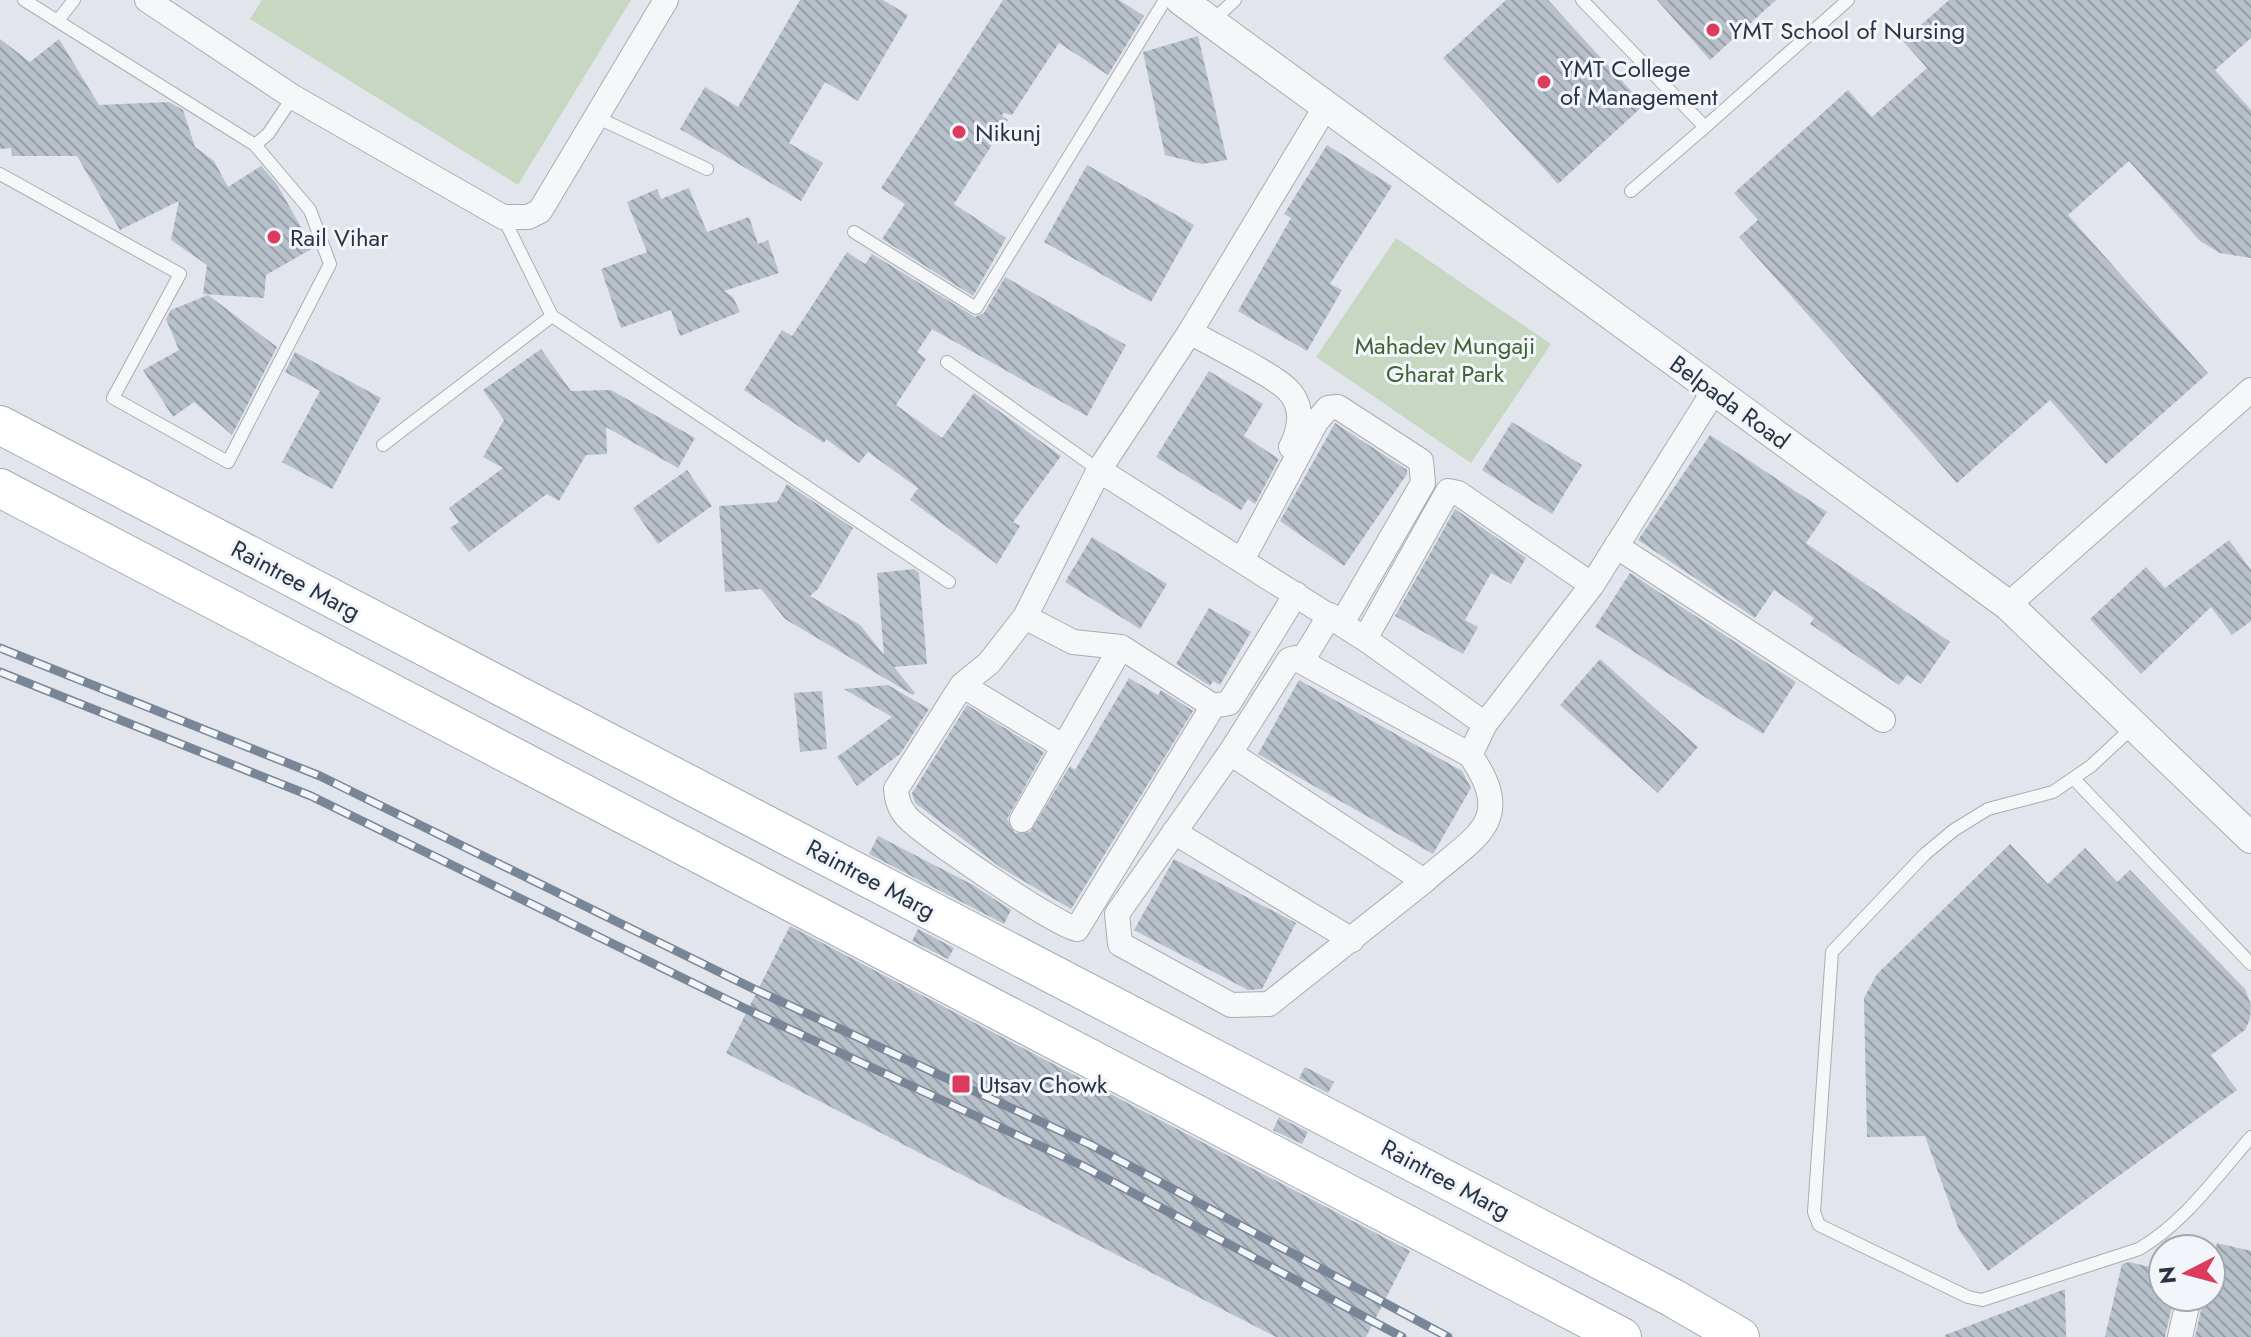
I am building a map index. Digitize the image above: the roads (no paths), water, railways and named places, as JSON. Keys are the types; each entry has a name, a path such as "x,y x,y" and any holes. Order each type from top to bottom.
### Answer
{"main road":[{"name":"Raintree Marg","path":"0,425 1673,1298 1740,1337"},
{"path":"0,488 1622,1337"}],"street":[{"path":"147,0 293,97 503,217 528,217 540,211 666,0"},
{"name":"Belpada Road","path":"1181,0 2008,605 2251,838"},
{"path":"1213,706 1077,929 989,877 907,817 897,802 896,789 962,685 989,663 1025,617 1099,470 1190,332 1326,106"},
{"path":"1190,332 1287,389 1300,416 1299,433 1237,557"},
{"path":"1470,755 1485,724 1596,578 1714,391"},
{"path":"2008,605 2251,391"},
{"path":"1237,557 1316,422 1328,408 1338,407 1421,461 1423,483 1336,619 1302,661"},
{"path":"1099,470 1336,619 1485,724"},
{"path":"1365,639 1448,491 1458,493 1596,578"},
{"path":"1616,546 1883,720"},
{"path":"1565,548 1596,578"},
{"path":"1025,617 1073,642 1121,647 1213,706 1229,703 1296,594"},
{"path":"1022,820 1121,647"},
{"path":"1295,658 1470,755 1491,790 1493,803 1489,822 1424,881 1269,1004 1256,1007 1231,1005 1120,944 1117,914 1230,753 1289,660 1295,658"},
{"path":"962,685 1064,747"},
{"path":"1230,753 1424,881"},
{"path":"1174,832 1352,940"},
{"path":"2180,1337 2185,1313"}],"lane":[{"path":"0,174 180,274 113,398 228,462 330,264 310,210 255,145 59,19 24,0"},
{"path":"59,19 74,0"},
{"path":"854,232 976,308 1165,0"},
{"path":"1211,22 1235,0"},
{"path":"1582,0 1705,127"},
{"path":"1631,191 1848,0"},
{"path":"255,145 268,134 293,97"},
{"path":"596,117 707,169"},
{"path":"503,217 552,316 949,582"},
{"path":"383,445 552,316"},
{"path":"947,362 1099,470"},
{"path":"2134,726 2074,779 2053,792 1988,809 1954,830 1925,854 1832,952 1813,1202 1819,1225 1968,1297 1990,1298 2139,1249 2161,1236 2177,1223 2251,1137"},
{"path":"2074,779 2251,964"}],"railway":[{"path":"0,648 320,776 754,989 1091,1145 1448,1337"},
{"path":"0,672 311,796 744,1008 1081,1165 1402,1337"}],"place":[{"name":"YMT School of Nursing","path":"1713,30"},
{"name":"YMT College of Management","path":"1544,82"},
{"name":"Nikunj","path":"959,132"},
{"name":"Rail Vihar","path":"274,237"},
{"name":"Utsav Chowk","path":"961,1084"}],"park label":[{"name":"Mahadev Mungaji Gharat Park","path":"1445,359"}]}
